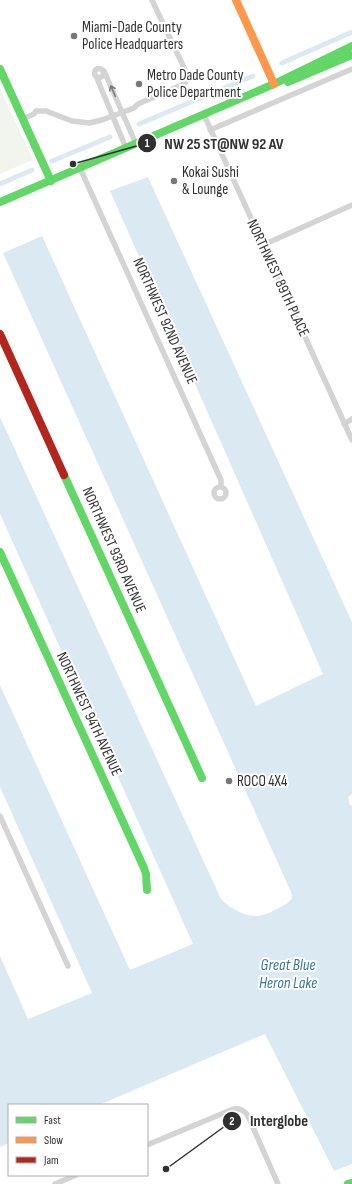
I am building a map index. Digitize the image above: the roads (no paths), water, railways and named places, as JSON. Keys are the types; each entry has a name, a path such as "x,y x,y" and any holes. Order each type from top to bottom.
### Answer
{"street":[{"path":"23,119 39,111 46,111 80,123 97,121 122,112 127,107 136,103 138,104 183,85 187,80 187,74 152,0"},
{"path":"236,0 274,84"},
{"path":"0,202 274,84 352,46"},
{"path":"274,84 289,81 352,55"},
{"path":"0,69 51,181"},
{"path":"210,130 352,69"},
{"path":"126,148 96,76 100,78 102,77 104,72 136,144"},
{"name":"NORTHWEST 89TH PLACE","path":"204,115 352,440"},
{"path":"116,125 125,120"},
{"name":"NORTHWEST 92ND AVENUE","path":"80,168 221,480 220,487"},
{"path":"263,245 352,205"},
{"name":"NORTHWEST 93RD AVENUE","path":"0,334 202,778"},
{"path":"344,424 352,419"},
{"name":"NORTHWEST 94TH AVENUE","path":"0,552 144,868 147,890"},
{"path":"0,816 68,966"},
{"path":"148,1145 238,1108 248,1116 278,1184"},
{"path":"55,1184 74,1176"},
{"path":"348,1184 352,1183"}],"water":[{"name":"Great Blue Heron Lake","path":"148,177 352,622 352,794 348,797 350,805 352,806 352,1164 334,1171 265,1034 101,1104 8,1104 8,1143 0,1147 0,956 28,1019 92,993 0,787 0,685 130,970 193,944 0,514 0,417 221,899 240,912 251,916 257,916 277,909 292,898 291,892 3,253 42,236 256,706 323,674 110,191"}],"waterway":[{"path":"282,63 352,32"},
{"path":"139,124 253,76"},
{"path":"52,161 110,137"},
{"path":"0,184 32,170"}],"place":[{"name":"Miami-Dade County Police Headquarters","path":"74,36"},
{"name":"Metro Dade County Police Department","path":"139,84"},
{"name":"NW 25 ST@NW 92 AV","path":"73,164"},
{"name":"Kokai Sushi & Lounge","path":"174,181"},
{"name":"ROCO 4X4","path":"229,781"},
{"name":"Interglobe","path":"166,1169"}]}
